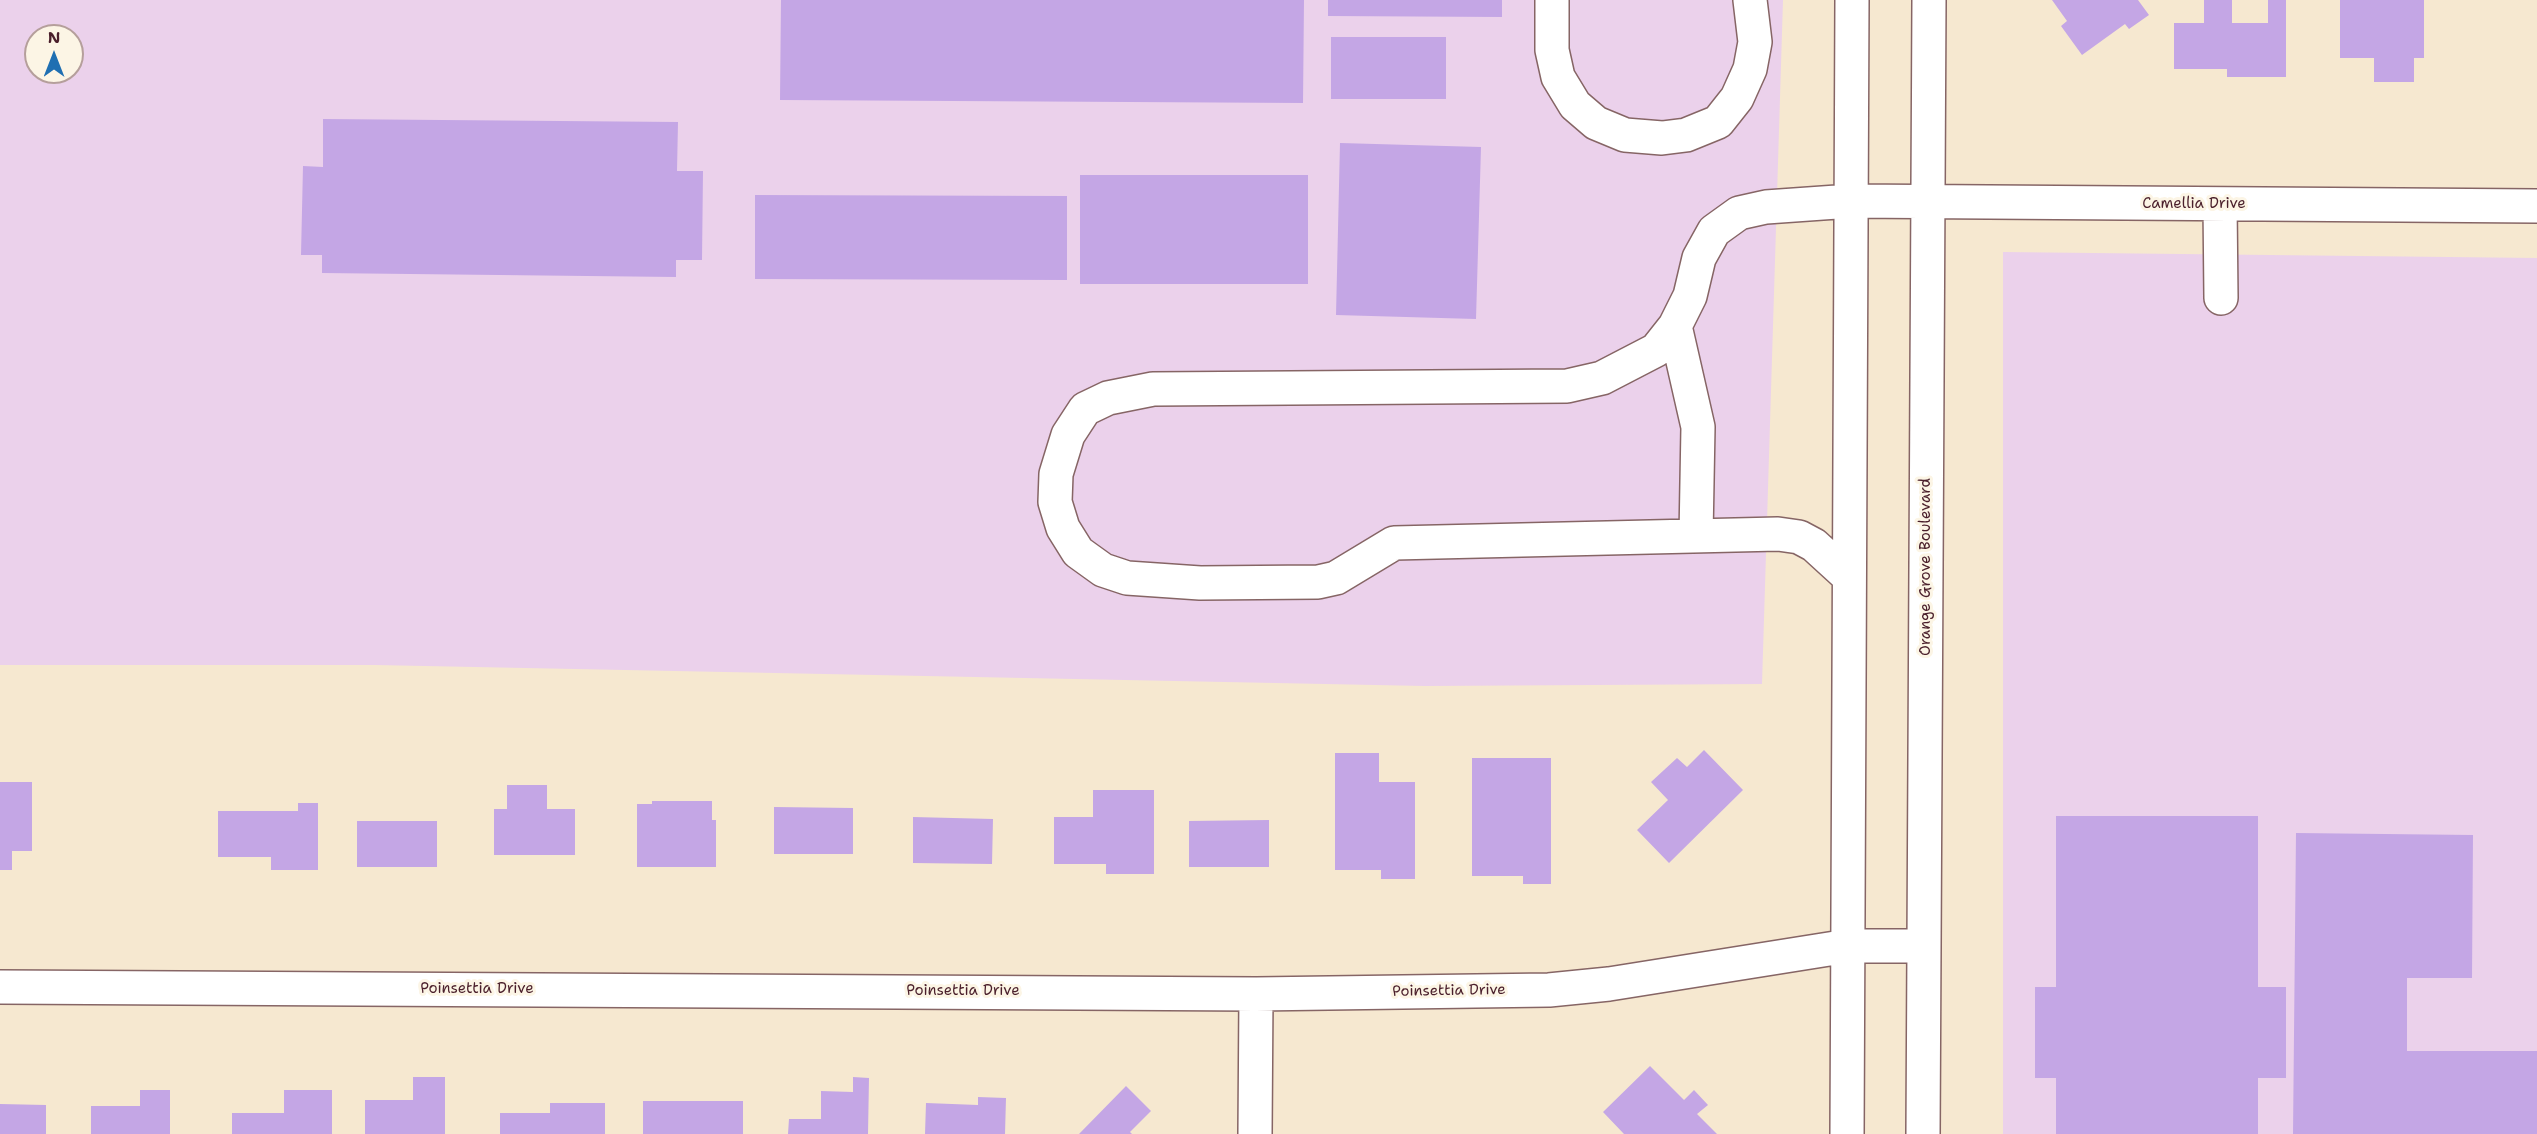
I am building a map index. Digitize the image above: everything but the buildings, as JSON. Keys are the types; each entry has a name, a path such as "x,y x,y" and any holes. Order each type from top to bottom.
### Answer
{"street":[{"path":"1552,0 1552,50 1558,77 1575,105 1596,123 1625,135 1662,138 1686,135 1718,122 1737,98 1750,69 1755,42 1750,0"},
{"path":"1847,1134 1852,0"},
{"name":"Orange Grove Boulevard","path":"1923,1134 1929,0"},
{"name":"Camellia Drive","path":"1850,577 1814,545 1799,537 1778,534 1394,543 1336,578 1318,582 1200,584 1127,578 1103,570 1078,552 1063,528 1055,502 1056,474 1068,435 1085,409 1108,398 1153,389 1567,386 1602,378 1656,350 1675,326 1690,296 1699,258 1714,231 1739,213 1766,207 1851,201 2537,206"},
{"path":"2220,204 2221,298"},
{"path":"1675,326 1698,427 1696,536"},
{"name":"Poinsettia Drive","path":"0,987 1256,994 1549,990 1609,984 1848,946 1923,946"},
{"path":"1255,1134 1256,994"}],"shaded area":[{"path":"0,0 1783,0 1762,684 1425,686 375,665 0,665"},
{"path":"2003,252 2537,258 2537,1134 2003,1134"}]}
